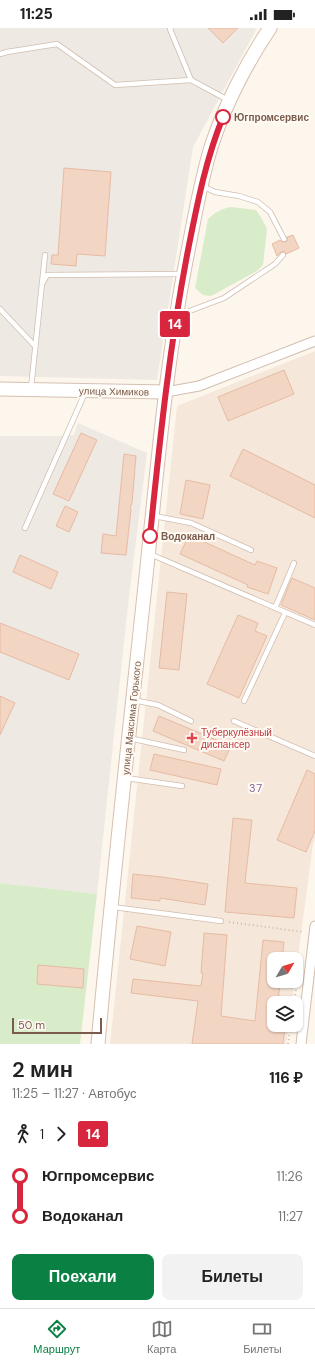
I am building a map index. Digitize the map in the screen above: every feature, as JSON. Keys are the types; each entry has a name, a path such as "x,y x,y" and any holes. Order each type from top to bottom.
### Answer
{"street":[{"name":"улица Максима Горького","path":"98,1044 124,777 152,516 166,392 183,274 201,186 213,143 230,101 262,40 270,28"},
{"name":"улица Химиков","path":"0,389 166,392 200,386 315,341"},
{"path":"301,1044 315,930"}],"lane":[{"path":"171,28 170,29 191,80"},
{"path":"0,54 57,44 115,85 191,80 230,101"},
{"path":"201,186 215,192 239,196 258,202 270,212 284,239"},
{"path":"31,390 45,255"},
{"path":"176,316 224,298 275,264 283,255"},
{"path":"42,284 47,275 183,274"},
{"path":"0,308 35,346"},
{"path":"25,528 86,391"},
{"path":"152,516 191,522 251,550"},
{"path":"148,553 315,625"},
{"path":"275,608 294,563"},
{"path":"244,701 285,613"},
{"path":"133,700 158,705 191,721"},
{"path":"234,720 315,756"},
{"path":"129,738 184,750"},
{"path":"124,777 182,786"},
{"path":"111,907 222,921"}],"path":[{"path":"222,921 315,930"},
{"path":"288,1044 290,1032"}],"shaded area":[{"path":"0,28 257,28 193,147 157,380 0,376"},
{"path":"315,351 315,840 313,844 299,952 267,952 267,988 294,988 293,996 267,996 267,1032 288,1032 286,1044 110,1044 177,406"},
{"name":"Водоканал","path":"78,423 147,453 128,605 97,894 0,883 0,436 74,435"}],"green space":[{"path":"231,207 256,210 262,219 267,229 263,265 257,271 211,296 203,295 195,288 208,219 218,211"},
{"path":"0,883 97,894 80,1044 0,1044"}],"building":[{"path":"208,28 238,28 223,43"},
{"path":"64,168 111,172 105,256 77,254 76,266 51,264 52,255 58,255"},
{"path":"293,235 299,248 286,254 284,251 281,252 277,256 272,244 280,240 285,242 287,241 287,237"},
{"path":"284,370 294,394 228,421 218,397"},
{"path":"81,433 97,440 69,501 53,494"},
{"path":"243,449 315,485 315,518 230,476"},
{"path":"124,454 136,456 126,555 101,553 103,534 116,536"},
{"path":"186,480 210,485 203,519 180,514"},
{"path":"65,506 78,512 69,532 56,526"},
{"path":"189,535 255,565 257,561 277,568 268,594 247,587 248,585 180,554"},
{"path":"20,555 58,572 51,589 13,572"},
{"path":"292,578 315,588 315,620 281,605"},
{"path":"167,592 187,594 179,670 159,668"},
{"path":"238,615 258,623 255,631 267,636 239,698 207,684"},
{"path":"0,623 79,654 69,680 0,652"},
{"path":"0,696 15,703 0,735"},
{"name":"Туберкулёзный диспансер","path":"159,716 231,746 224,761 153,731"},
{"path":"154,754 221,769 217,785 150,770"},
{"path":"307,770 315,774 315,831 306,852 277,840"},
{"path":"233,818 252,820 245,883 297,888 294,918 225,912"},
{"path":"133,874 208,884 205,905 160,898 160,901 131,898"},
{"path":"137,926 171,932 165,966 130,959"},
{"path":"204,933 227,935 221,1016 255,1021 263,940 284,942 283,952 267,952 267,988 279,988 279,996 267,996 267,1032 284,1032 283,1044 192,1044 198,1001 131,993 133,979 201,986 203,973 201,973"},
{"path":"38,965 84,969 83,988 37,984"}],"bus line":[{"name":"14","path":"150,536 160,435 183,274 201,186 213,143 223,117"}],"place":[{"name":"Югпромсервис","path":"223,117"},
{"name":"Водоканал","path":"150,536"},
{"name":"Туберкулёзный диспансер","path":"192,738"}],"district":[{"name":"37","path":"256,788"}]}
